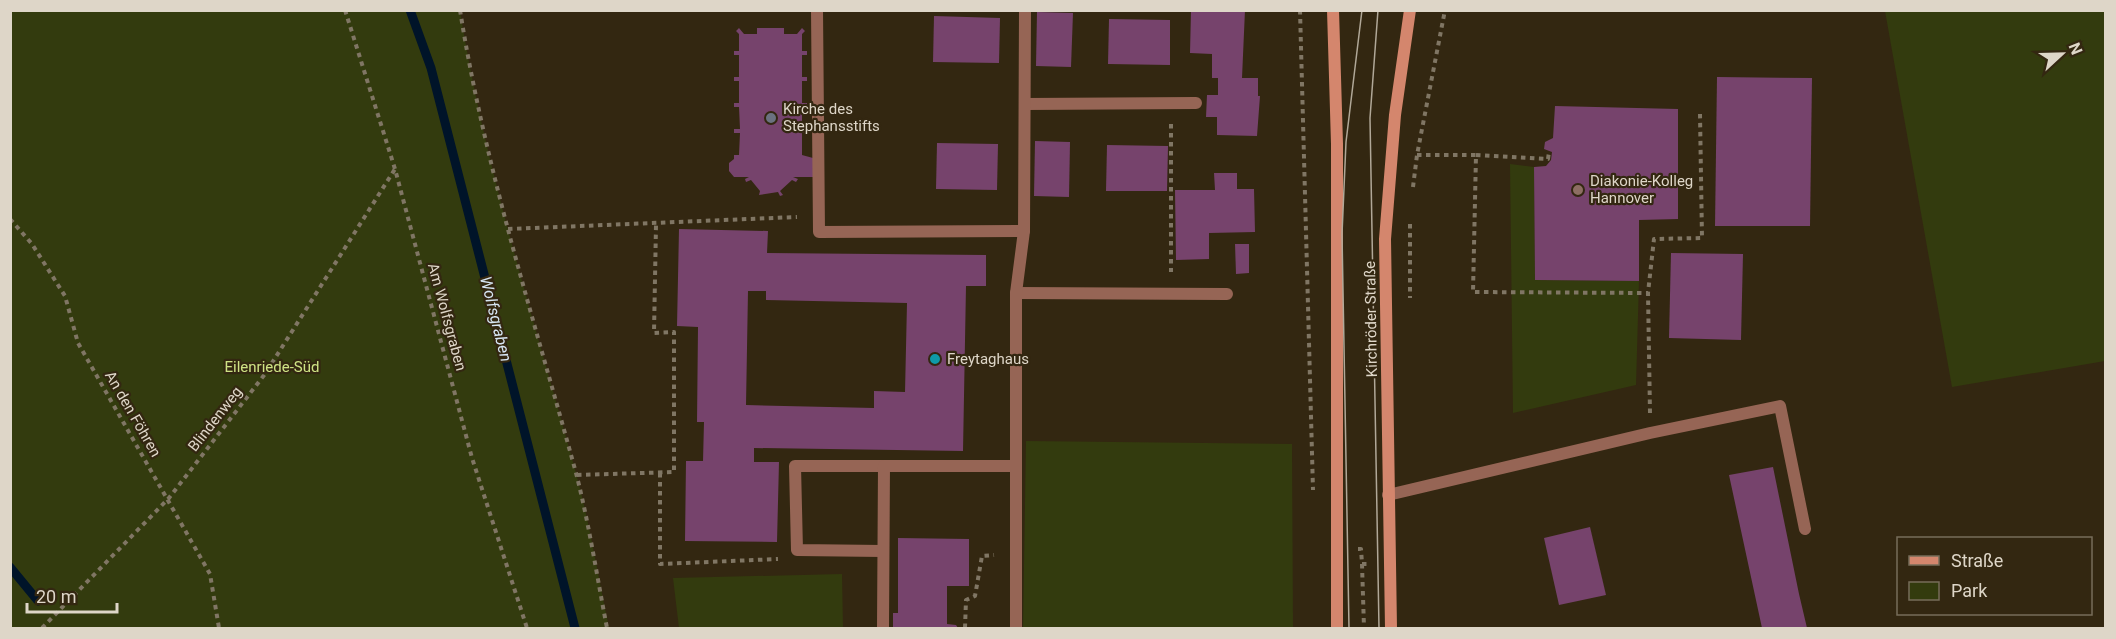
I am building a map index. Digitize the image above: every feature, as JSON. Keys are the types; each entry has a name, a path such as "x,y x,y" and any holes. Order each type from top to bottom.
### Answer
{"main road":[{"path":"1333,10 1337,144 1337,628"},
{"name":"Kirchröder Straße","path":"1391,628 1385,239 1395,115 1410,10"}],"street":[{"path":"818,10 819,232 1024,231"},
{"path":"1016,628 1016,293 1024,231 1025,10"},
{"path":"1025,104 1196,103"},
{"path":"1016,293 1227,294"},
{"path":"1388,495 1650,433 1780,406 1805,528"},
{"path":"883,551 797,550 795,466 1016,466"},
{"path":"883,628 884,466"}],"path":[{"name":"Am Wolfsgraben","path":"345,10 395,169 472,458 527,628"},
{"path":"460,10 473,93 508,230 576,475 607,628"},
{"path":"1300,10 1313,502"},
{"path":"1412,196 1417,155 1445,10"},
{"path":"1171,104 1171,294"},
{"path":"1650,433 1648,293 1654,239 1702,238 1700,114"},
{"path":"1417,155 1476,155 1548,159 1549,152"},
{"path":"1476,155 1473,292 1648,293"},
{"name":"Blindenweg","path":"42,628 169,498 265,374 395,169"},
{"path":"508,230 819,216"},
{"path":"1410,216 1410,300"},
{"name":"An den Föhren","path":"10,219 32,244 65,296 78,343 169,498 210,574 219,628"},
{"path":"576,475 674,472 674,332 654,333 656,225"},
{"path":"660,473 660,564 792,558 797,550"},
{"path":"1336,551 1362,549 1364,628"},
{"path":"965,628 966,600 975,596 982,556 1016,554"},
{"path":"1362,564 1389,563"}],"green space":[{"name":"Eilenriede-Süd","path":"10,11 460,11 470,70 497,186 581,492 609,628 11,628"},
{"path":"1885,11 2105,11 2105,361 1952,387"},
{"path":"1510,164 1534,167 1535,280 1639,281 1636,385 1513,413"},
{"path":"1026,441 1292,444 1293,628 1023,628"},
{"path":"842,574 843,628 679,628 673,578"}],"building":[{"path":"1191,10 1245,10 1242,78 1258,78 1258,96 1260,96 1257,136 1217,135 1217,117 1206,117 1207,95 1218,95 1218,78 1212,78 1212,54 1190,53"},
{"path":"1037,12 1073,13 1071,67 1036,66"},
{"path":"934,16 1000,18 999,63 933,62"},
{"path":"1109,19 1170,20 1170,65 1108,64"},
{"name":"Kirche des Stephansstifts","path":"739,28 744,34 757,34 757,28 784,28 784,34 797,34 802,28 805,31 802,34 802,51 807,51 807,55 802,55 802,77 807,77 807,81 802,81 802,103 807,103 807,107 802,107 802,129 807,129 807,133 802,133 802,155 813,158 813,177 793,177 798,179 796,182 792,180 780,191 783,195 780,196 778,192 759,195 760,191 751,180 746,182 745,179 749,177 734,177 729,171 729,163 734,159 734,155 739,155 740,133 734,133 734,129 740,129 739,107 734,107 734,103 739,103 739,81 734,81 734,77 739,77 739,55 734,55 734,51 739,51 739,34 736,31"},
{"path":"1717,77 1812,78 1810,226 1715,226"},
{"path":"1555,106 1678,109 1678,219 1639,220 1639,281 1535,280 1534,167 1546,166 1551,160 1552,152 1544,149 1545,142 1553,138"},
{"path":"1035,141 1070,142 1069,197 1034,196"},
{"path":"937,143 998,144 997,190 936,189"},
{"path":"1107,145 1168,146 1167,191 1106,191"},
{"path":"1214,173 1237,173 1237,189 1254,189 1255,232 1209,233 1209,259 1176,260 1175,190 1215,190"},
{"name":"Freytaghaus","path":"679,229 768,231 767,253 986,255 986,286 966,286 963,451 754,448 754,462 779,462 777,542 685,541 686,461 703,461 704,422 697,422 698,327 677,326","holes":["748,291 766,291 766,300 907,303 905,392 874,391 874,408 746,405"]},
{"path":"1235,244 1249,244 1249,273 1236,274"},
{"path":"1671,253 1743,254 1741,340 1669,338"},
{"path":"1773,467 1807,628 1762,628 1729,475"},
{"path":"1590,527 1606,595 1559,605 1544,538"},
{"path":"898,538 969,539 969,586 947,586 947,624 956,625 958,628 893,628 893,613 898,613"}],"waterway":[{"name":"Wolfsgraben","path":"410,10 431,68 575,628"},
{"path":"10,567 38,601"}],"tram line":[{"path":"1349,628 1342,234 1346,142 1362,10"},
{"path":"1378,10 1370,118 1379,628"}],"place":[{"name":"Kirche des Stephansstifts","path":"771,118"},
{"name":"Diakonie-Kolleg Hannover","path":"1578,190"},
{"name":"Freytaghaus","path":"935,359"}]}
